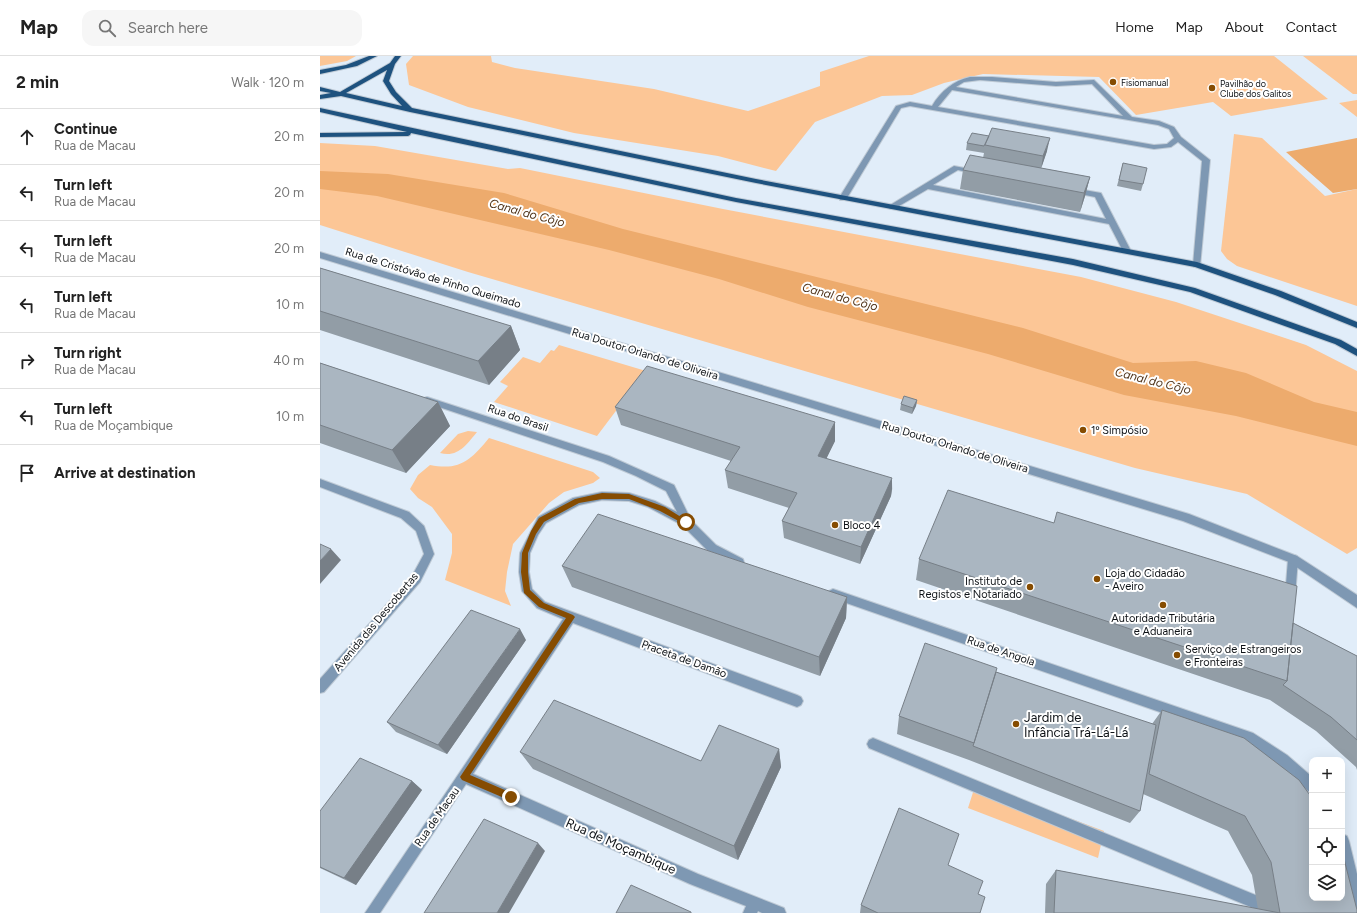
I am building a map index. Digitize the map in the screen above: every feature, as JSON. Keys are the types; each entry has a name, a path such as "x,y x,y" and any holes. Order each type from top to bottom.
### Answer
{"main road":[{"path":"320,72 365,61 374,56"},
{"path":"398,56 392,64 386,81 393,93 411,110"},
{"path":"320,97 340,94 392,64"},
{"path":"320,89 411,110 843,198 1197,265 1278,293 1357,325"},
{"path":"320,110 736,200 1096,267 1192,290 1338,342 1357,353"},
{"path":"320,134 422,133"}],"street":[{"path":"934,108 940,97 951,88 962,81 978,78 1052,84 1094,82 1130,119"},
{"path":"951,88 1160,123 1172,128 1178,138 1206,160 1197,265"},
{"path":"843,198 898,107 910,104 1154,147 1169,146 1178,138"},
{"path":"891,207 957,168 981,173"},
{"path":"926,186 1112,222"},
{"path":"1066,189 1098,195 1127,251"},
{"name":"Rua de Cristóvão de Pinho Queimado","path":"320,255 540,322"},
{"name":"Rua Doutor Orlando de Oliveira","path":"540,322 1185,517 1293,559 1356,598"},
{"name":"Rua do Brasil","path":"417,397 606,459 639,473 670,488 686,522"},
{"name":"Avenida das Descobertas","path":"320,483 405,515 420,529 428,554 416,579 320,688"},
{"path":"571,617 541,605 527,591 524,572 525,553 542,520 577,500 602,496 629,497 663,509 686,522 712,548 732,560 748,565"},
{"path":"1289,612 1293,559"},
{"name":"Rua de Angola","path":"824,590 1249,737 1284,759 1309,784"},
{"name":"Praceta de Damão","path":"571,617 797,701"},
{"name":"Rua de Macau","path":"372,913 571,617"},
{"path":"873,744 1282,913"},
{"name":"Rua de Moçambique","path":"464,777 695,879 752,908 779,913"},
{"path":"1345,853 1357,901"}],"shaded area":[{"path":"320,56 356,56 347,61 320,66"},
{"path":"413,56 491,56 492,62 515,68 654,89 748,111 820,86 820,72 869,56 1274,56 1328,99 1231,116 1213,102 1136,115 1099,77 983,74 944,83 912,95 882,96 815,122 776,171 718,156 574,133 468,107 409,85 406,64"},
{"path":"1303,56 1357,56 1357,94 1353,94"},
{"path":"1357,100 1357,117 1339,103"},
{"path":"1234,134 1262,138 1325,196 1357,189 1357,306 1237,266 1227,259 1221,251"},
{"path":"320,143 375,146 508,169 520,168 723,209 1081,277 1176,302 1306,345 1357,371 1357,548 1347,554 1247,494 1135,468 468,272 320,225"},
{"path":"559,345 646,371 597,436 494,402 508,386 500,382 523,357 540,363 551,350 554,351"},
{"path":"468,431 477,432 462,449 452,454 440,453 458,434"},
{"path":"489,438 593,472 600,478 593,483 564,492 549,503 513,544 507,572 505,591 511,606 445,580 452,553 452,534 432,507 418,498 410,489 418,475 430,465 449,466 464,462 470,458"},
{"path":"976,783 1104,831 1098,858 968,808"}],"water":[{"path":"1357,138 1357,189 1333,193 1286,152"},
{"name":"Canal do Côjo","path":"320,171 388,174 504,193 623,229 1023,328 1133,363 1196,361 1246,373 1314,402 1357,412 1357,446 1236,416 1124,395 988,354 808,307 719,279 609,250 377,196 320,189"}],"building":[{"path":"992,128 1050,138 1043,156 985,145"},
{"path":"972,133 989,136 984,146 967,143"},
{"path":"970,155 1090,177 1084,193 963,170"},
{"path":"1123,163 1147,168 1143,184 1119,180"},
{"path":"320,268 511,326 478,361 320,311"},
{"path":"320,363 438,402 392,450 320,425"},
{"path":"647,366 835,422 818,456 892,478 861,547 782,521 797,493 725,470 740,447 615,407"},
{"path":"904,396 917,400 913,408 901,404"},
{"path":"948,490 1054,523 1057,512 1297,586 1287,681 919,559"},
{"path":"598,514 847,597 819,657 562,566"},
{"path":"320,544 331,549 320,561"},
{"path":"471,610 520,629 438,745 387,722"},
{"path":"1293,623 1357,656 1357,740 1331,717 1283,685 1287,681"},
{"path":"925,643 997,668 974,743 899,716"},
{"path":"996,672 1156,725 1140,811 973,746"},
{"path":"554,700 701,761 719,725 779,749 734,846 520,752"},
{"path":"1162,710 1244,738 1299,780 1309,794 1309,901 1345,901 1345,863 1357,913 1280,913 1271,862 1245,816 1149,774"},
{"path":"360,758 412,781 344,878 320,867 320,811"},
{"path":"899,808 959,834 948,865 983,881 978,894 985,897 980,913 878,913 861,905"},
{"path":"484,819 538,843 497,913 424,913"},
{"path":"1056,870 1280,913 1054,913"},
{"path":"631,885 691,912 691,913 616,913"}],"place":[{"name":"Fisiomanual","path":"1113,82"},
{"name":"Pavilhão do Clube dos Galitos","path":"1212,88"},
{"name":"1º Simpósio","path":"1083,430"},
{"name":"Bloco 4","path":"835,525"},
{"name":"Loja do Cidadão - Aveiro","path":"1097,579"},
{"name":"Instituto de Registos e Notariado","path":"1030,587"},
{"name":"Autoridade Tributária e Aduaneira","path":"1163,605"},
{"name":"Serviço de Estrangeiros e Fronteiras","path":"1177,655"},
{"name":"Jardim de Infância Trá-Lá-Lá","path":"1016,724"}],"route":[{"path":"511,797 464,777 571,617 541,605 527,591 524,572 525,553 542,520 577,500 602,496 629,497 663,509 686,522"}]}
